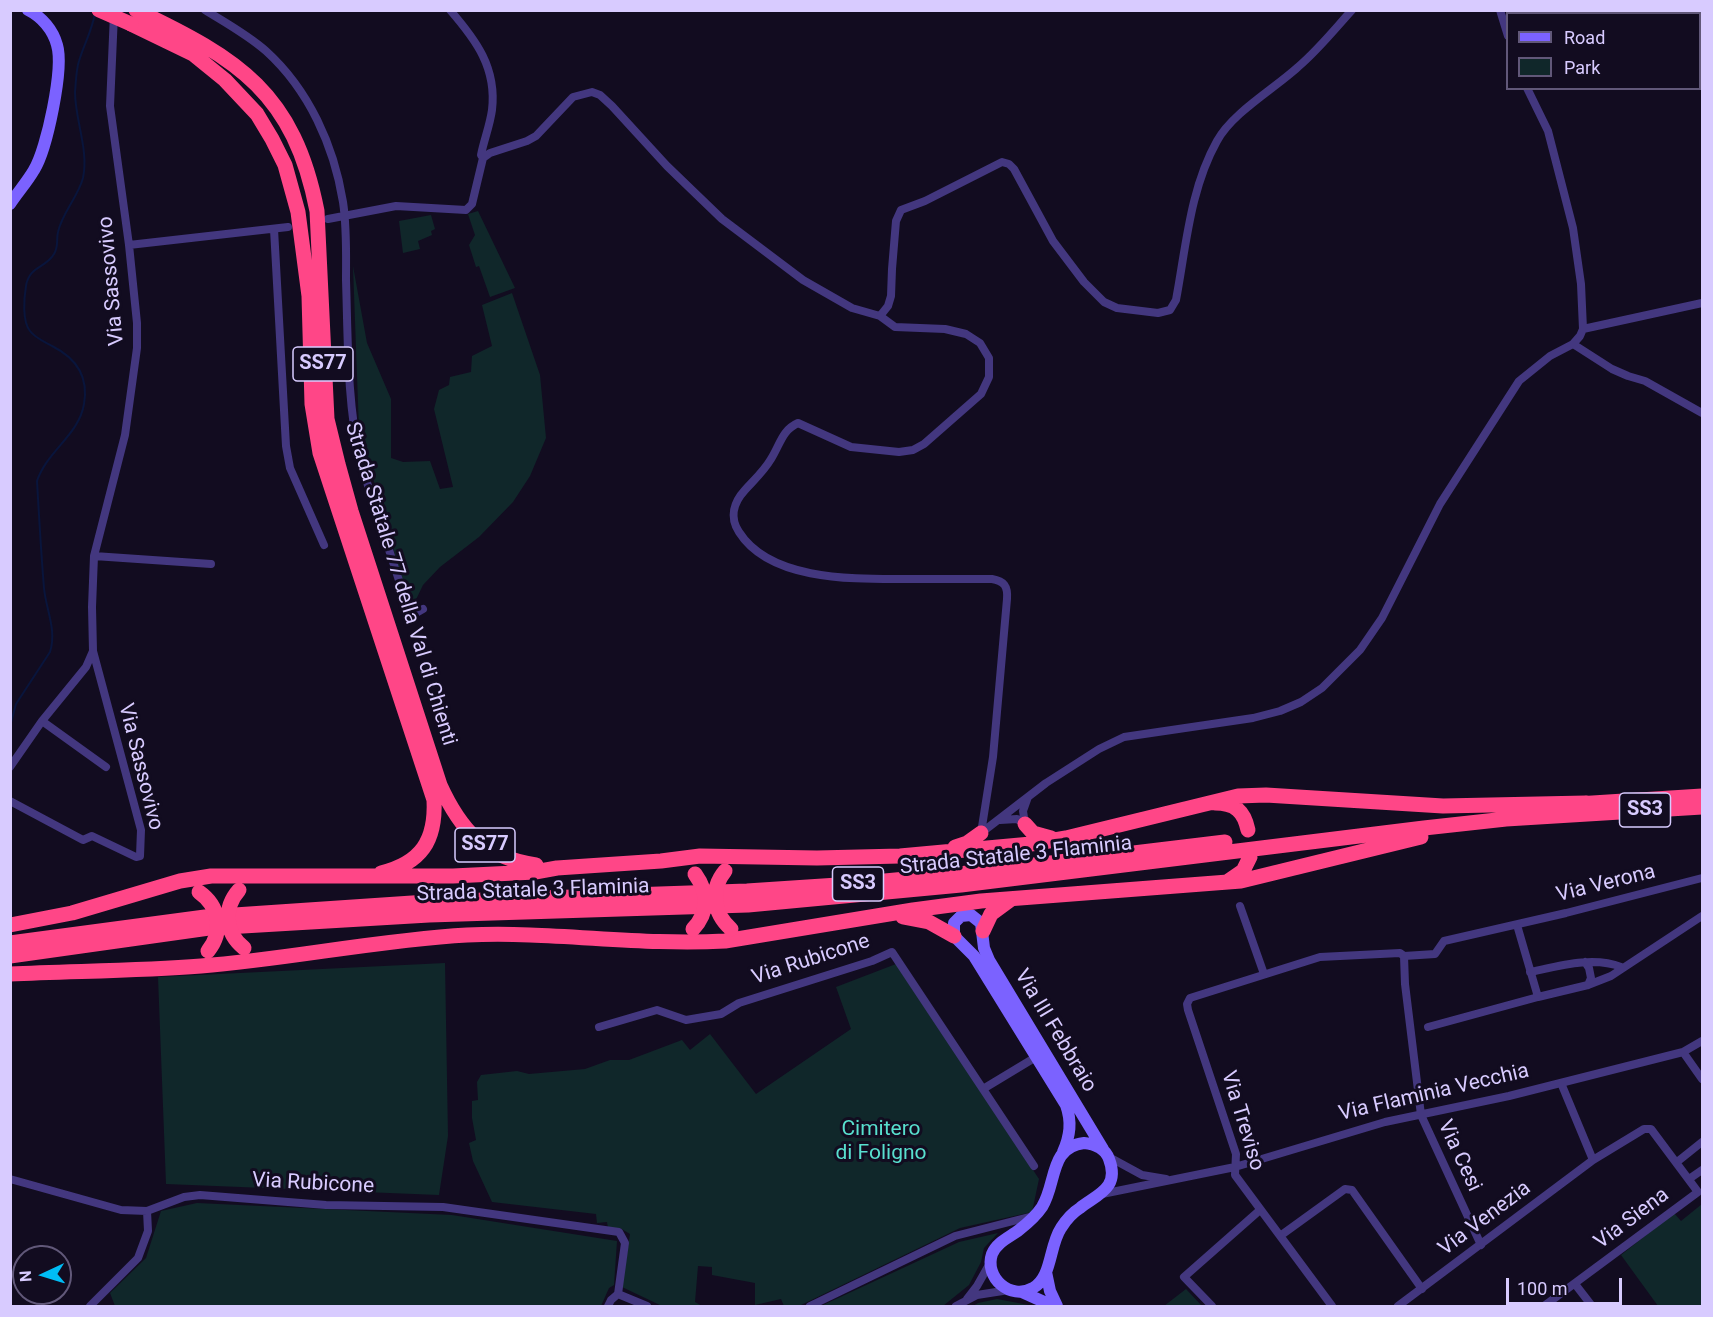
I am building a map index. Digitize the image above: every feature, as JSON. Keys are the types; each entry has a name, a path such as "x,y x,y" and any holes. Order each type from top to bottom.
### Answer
{"highway":[{"name":"Strada Statale 77 della Val di Chienti","path":"99,10 134,17 201,42 238,67 272,100 287,123 301,151 317,211 327,419 351,511 440,785 451,810 470,834 496,853 517,863 557,868"},
{"name":"Strada Statale 77 della Val di Chienti","path":"134,17 193,54 225,80 257,114 285,165 298,212 309,296 312,404 320,453 434,800 433,830 428,842 414,860 397,868 369,876"},
{"path":"10,925 72,913 180,881 211,876 393,878 535,872 557,868 700,856 817,858 942,852 1066,838 1233,796 1266,795 1443,806 1586,808"},
{"name":"Strada Statale 3 Flaminia","path":"10,943 205,917 427,902 747,891 853,884 971,873 1350,826 1586,808 1702,796"},
{"path":"1206,803 1223,803 1234,806 1243,815 1248,830"},
{"name":"Strada Statale 3 Flaminia","path":"10,956 209,928 429,915 748,905 961,885 1586,808 1702,807"},
{"path":"10,974 201,966 423,938 470,935 672,942 746,939 913,910 1014,898 1241,881 1413,838 1542,823 1586,808"},
{"path":"1025,824 1040,836 1066,838"},
{"path":"942,852 967,843 981,833"},
{"path":"743,857 725,871 717,884 715,897 720,916 731,929 746,939"},
{"path":"1227,882 1243,871 1250,857"},
{"path":"661,861 676,863 694,874 704,890 705,905 701,918 693,929 672,942"},
{"path":"266,877 246,883 239,890 230,902 228,921 234,938 244,948 276,957"},
{"path":"165,967 198,958 208,951 217,932 217,914 209,900 199,892 183,886 166,886"},
{"path":"983,931 987,919 995,910 1014,898"},
{"path":"882,916 929,922 954,936"}],"main road":[{"path":"10,204 35,169 47,136 59,72 59,53 54,36 44,22 28,10"},
{"path":"983,931 977,918 964,915 955,922 954,936 973,954 1068,1110 1070,1133 1058,1161 1049,1193 1035,1216 997,1246 990,1263 998,1282 1055,1306"},
{"name":"Via III Febbraio","path":"983,931 984,948 989,960 1106,1153"},
{"name":"Via Flaminia Vecchia","path":"1063,1152 1072,1146 1084,1143 1106,1153"},
{"path":"1102,1194 1109,1185 1112,1171 1106,1153"},
{"name":"Via Flaminia Vecchia","path":"1046,1272 1051,1250 1061,1227 1080,1208 1102,1194"},
{"path":"1015,1291 1035,1287 1046,1272"},
{"path":"1046,1272 1055,1306"}],"street":[{"name":"Via Sassovivo","path":"10,801 83,840 92,837 136,857 140,856 141,830 93,651 94,556 125,435 137,348 137,323 129,245 110,106 115,10"},
{"path":"206,10 266,51 308,101 322,128 343,203 349,383 356,441 409,610 416,613 423,609"},
{"path":"328,219 396,206 466,210 471,204 492,109 492,89 488,69 479,47 450,10"},
{"path":"879,316 888,306 891,296 896,221 901,210 925,201 1002,162 1012,166 1053,241 1084,282 1104,302 1114,307 1149,313 1162,313 1170,310 1176,300 1194,200 1217,139 1239,116 1299,66 1352,10"},
{"path":"1500,10 1506,30"},
{"path":"981,833 1030,794 1099,749 1124,737 1267,715 1300,702 1327,684 1351,661 1372,635 1440,504 1519,381 1550,356 1573,344 1583,329 1582,293 1573,228 1549,135 1528,90"},
{"path":"483,158 490,153 536,136 573,97 592,92 600,95 722,219 803,280 852,308 879,316 892,326 950,330 966,334 976,340 987,353 990,366 989,378 981,394 924,444 913,450 899,452 851,447 806,425 798,423 791,426 762,472 739,497 733,514 735,524 752,548 776,563 844,579 992,579 1006,586 1007,598 993,757 981,833"},
{"path":"129,245 288,227"},
{"path":"274,229 286,446 290,468 324,545"},
{"path":"1583,329 1702,303"},
{"path":"1573,344 1612,369 1645,381 1702,413"},
{"path":"94,556 211,564"},
{"path":"10,767 42,721 86,667 93,651"},
{"name":"Via Sassovivo","path":"42,721 106,767"},
{"path":"998,820 1012,818 1025,824 1024,807 1030,794"},
{"name":"Via Verona","path":"1404,956 1435,954 1444,941 1702,878"},
{"path":"1240,906 1264,974"},
{"path":"1428,1027 1611,976 1621,967 1702,916"},
{"path":"1517,925 1538,997"},
{"name":"Via Rubicone","path":"599,1027 657,1010 687,1020 721,1014 739,1003 872,961 892,952 1034,1166"},
{"name":"Via Treviso","path":"1332,1306 1235,1175 1236,1154 1187,1004 1190,998 1320,957 1400,953 1404,956"},
{"path":"1404,956 1405,984 1421,1115"},
{"path":"1530,972 1585,963 1615,964 1621,967"},
{"path":"1585,963 1589,968 1591,978 1588,984"},
{"name":"Via Flaminia Vecchia","path":"1102,1194 1235,1167 1385,1122 1509,1096 1683,1052 1702,1041"},
{"path":"1683,1052 1702,1079"},
{"path":"983,1089 1036,1057"},
{"path":"1561,1083 1593,1160"},
{"name":"Via Cesi","path":"1421,1115 1481,1245"},
{"name":"Via Venezia","path":"1398,1306 1593,1160 1644,1129 1650,1129 1683,1171"},
{"path":"1677,1162 1702,1142"},
{"name":"Via Flaminia Vecchia","path":"1106,1153 1142,1174 1173,1180"},
{"name":"Via Siena","path":"1689,1179 1702,1170"},
{"name":"Via Siena","path":"1544,1306 1698,1192 1683,1171"},
{"name":"Via Rubicone","path":"10,1179 121,1210 147,1211 184,1197 200,1195 326,1205 443,1208 619,1232 625,1243 618,1294"},
{"path":"1280,1236 1345,1189 1352,1190 1422,1288"},
{"path":"1212,1306 1184,1276 1260,1210"},
{"path":"90,1306 138,1258 148,1231 147,1211"},
{"path":"810,1306 955,1236 1035,1216"},
{"path":"956,1306 966,1299 977,1286 990,1263"},
{"path":"1575,1284 1592,1306"},
{"path":"966,1299 985,1293 1015,1291"},
{"path":"608,1306 618,1294 647,1306"}],"green space":[{"path":"478,211 515,288 490,297 469,245 475,235 468,214"},
{"path":"431,215 435,229 431,231 432,235 418,241 420,249 403,253 399,221"},
{"path":"353,266 367,343 391,399 391,458 403,462 430,461 440,489 453,487 434,409 439,390 449,385 450,377 471,372 472,356 492,346 482,305 512,293 540,375 546,438 530,476 513,502 479,537 440,567 423,585 411,610 359,430"},
{"path":"445,963 448,1136 439,1195 166,1184 158,977"},
{"name":"Cimitero di Foligno","path":"896,964 1039,1179 1032,1212 960,1228 799,1306 784,1306 781,1299 755,1305 755,1283 712,1275 712,1267 698,1266 695,1302 702,1306 662,1306 622,1287 630,1234 620,1228 608,1228 607,1222 597,1223 596,1214 492,1202 473,1161 469,1143 476,1140 472,1101 478,1100 477,1082 481,1075 517,1071 529,1074 585,1069 610,1060 629,1060 682,1040 690,1050 710,1034 756,1094 851,1029 836,987"},
{"path":"197,1203 452,1215 617,1241 614,1285 609,1288 601,1306 115,1306 110,1293 146,1258 161,1211"},
{"path":"1702,1204 1702,1306 1658,1306 1621,1255 1674,1213 1681,1221"},
{"path":"998,1233 984,1248 981,1262 969,1285 943,1306 821,1306 959,1242"},
{"path":"1186,1289 1202,1306 1164,1306"},
{"path":"997,1299 1034,1306 973,1306"}],"waterway":[{"path":"10,726 16,704 50,652 52,644 52,628 44,588 37,481 48,461 76,425 81,415 85,394 82,377 74,362 40,340 27,327 24,309 25,291 28,279 34,271 51,259 56,251 60,225 83,178 83,146 75,92 78,65 95,13"}]}
